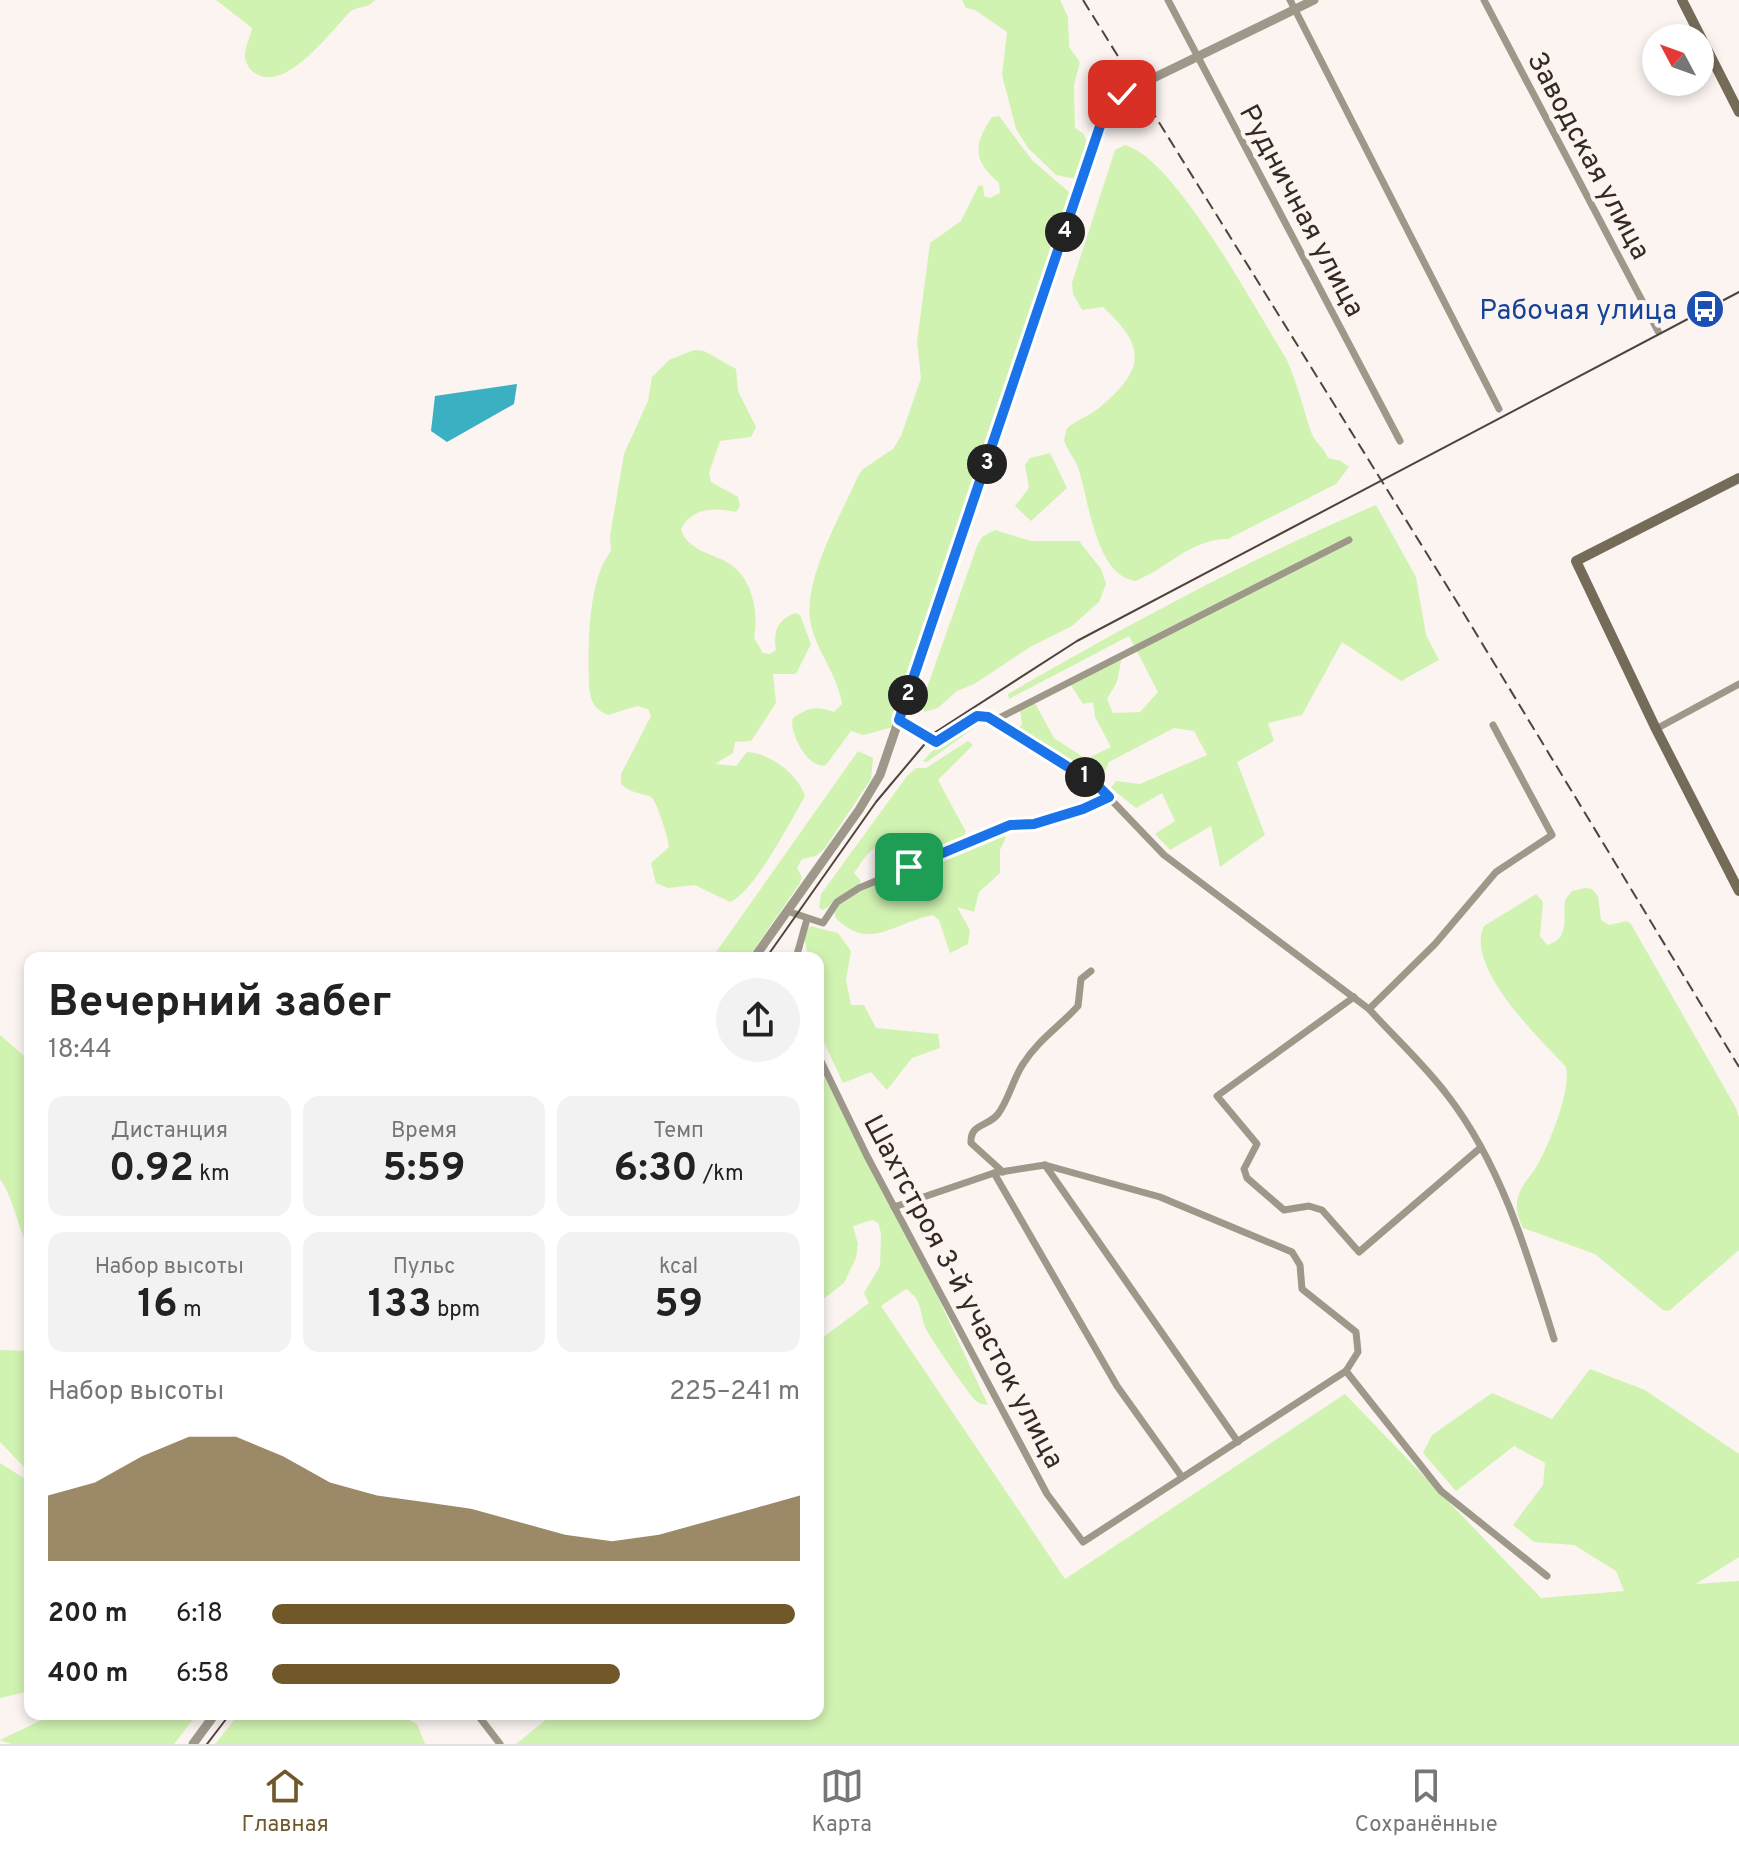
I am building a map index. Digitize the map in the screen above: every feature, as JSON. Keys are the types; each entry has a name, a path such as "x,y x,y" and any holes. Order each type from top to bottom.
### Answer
{"main road":[{"path":"1682,0 1739,112"},
{"path":"1738,887 1656,729 1576,561 1739,478"}],"street":[{"name":"Рудничная улица","path":"1168,0 1400,441"},
{"path":"758,952 873,787 899,720 1104,117 1122,94 1293,5 1314,0"},
{"name":"Заводская улица","path":"1484,0 1658,331"},
{"path":"1293,5 1499,409"},
{"path":"995,720 1349,540"},
{"path":"1656,729 1739,684"},
{"path":"899,720 936,742 977,716 995,720 1097,785 1164,855 1369,1009 1450,1098 1479,1149 1510,1206 1554,1339"},
{"path":"1369,1009 1435,944 1496,872 1552,835 1493,725"},
{"path":"787,911 823,923 837,902 859,888 1010,825 1034,824 1083,809 1109,797"},
{"path":"798,952 807,919"},
{"path":"894,1207 999,1173 1045,1165 1145,1192 1287,1248 1298,1260 1302,1289 1356,1332 1358,1352 1346,1371 1182,1477 1117,1386 999,1173 971,1143 971,1135 977,1126 992,1120 1000,1111 1016,1075 1037,1044 1078,1006 1081,979 1091,971"},
{"path":"1354,997 1217,1096 1257,1144 1244,1169 1247,1178 1284,1210 1309,1206 1322,1210 1359,1252 1479,1149"},
{"name":"Шахтстроя 3-й участок улица","path":"824,1067 894,1207 1047,1494 1083,1542 1182,1477"},
{"path":"1045,1165 1238,1442"},
{"path":"1346,1371 1441,1491 1547,1576"},
{"path":"193,1744 211,1720"},
{"path":"482,1720 500,1744"}],"green space":[{"path":"216,0 375,0 349,13 319,46 293,68 267,77 248,67 245,50 252,28"},
{"path":"962,0 1060,0 1068,17 1069,47 1080,62 1074,85 1075,128 1084,134 1087,142 1075,179 1056,175 1028,148 1016,129 1002,75 1007,32 975,10 966,8"},
{"path":"999,116 1032,160 1069,192 1070,200 894,727 863,735 851,731 826,765 819,765 806,756 796,740 792,724 793,718 808,710 817,708 834,712 842,704 837,685 812,629 811,592 816,572 858,476 863,469 893,449 901,436 921,378 917,342 930,243 961,221 979,185 983,186 984,196 990,198 1000,193 999,183 985,168 979,153 981,137 992,117"},
{"path":"1125,145 1145,156 1167,177 1213,239 1286,358 1313,436 1328,458 1349,467 1336,484 1228,539 1214,540 1190,549 1135,581 1122,576 1102,551 1078,468 1064,440 1067,428 1099,408 1125,382 1135,358 1127,335 1103,307 1082,310 1073,294 1072,283 1115,150"},
{"path":"694,350 704,351 736,369 738,391 756,427 751,437 720,441 709,473 711,482 738,497 740,506 736,512 720,510 697,513 681,529 689,542 730,564 744,579 755,608 754,638 763,653 770,654 776,650 778,627 795,613 800,615 811,644 796,674 773,674 776,703 751,741 735,742 733,753 715,764 736,766 747,752 765,756 790,773 805,796 761,871 740,896 730,902 695,885 668,888 656,883 651,863 669,847 662,820 651,797 621,784 621,774 651,716 648,709 637,706 608,715 594,704 589,687 593,597 603,564 611,551 610,536 624,454 648,401 652,377 669,360"},
{"path":"1050,453 1067,488 1031,521 1015,506 1029,488 1025,465 1030,458"},
{"path":"1376,505 1416,577 1426,635 1439,660 1401,681 1342,642 1302,715 1268,723 1274,741 1237,762 1265,835 1220,867 1211,826 1170,850 1155,834 1175,821 1162,793 1136,808 1111,788 1116,781 1140,784 1207,755 1194,731 1174,728 1109,762 1100,782 1016,729 1022,725 1020,710 1035,703 1054,738 1086,759 1111,747 1095,717 1093,702 1083,704 1070,684 1122,656 1117,682 1107,699 1113,713 1140,712 1158,692 1129,636 1009,699 1008,694 1189,594"},
{"path":"995,530 1031,541 1079,541 1101,569 1106,584 1099,602 1072,626 957,691 938,708 924,712 922,702 977,546 982,537"},
{"path":"982,722 927,762 923,761 939,744"},
{"path":"968,741 973,745 938,780 966,832 963,838 906,864 900,859 896,845 886,842 867,854 854,873 861,881 857,887 823,910 819,908 821,894 907,776 916,768 926,768"},
{"path":"858,751 873,758 871,779 825,848 816,856 802,859 797,868 802,877 800,883 752,952 716,952"},
{"path":"1000,834 1006,837 1000,850 1000,873 979,892 974,912 957,907 970,930 968,944 950,953 939,920 933,915 870,934 847,928 835,917 834,910 863,890"},
{"path":"1592,889 1598,896 1601,920 1609,925 1627,921 1631,924 1739,1118 1739,1250 1669,1311 1663,1310 1595,1254 1523,1228 1518,1212 1519,1193 1536,1168 1558,1116 1567,1077 1566,1067 1508,1002 1495,982 1485,962 1481,943 1484,926 1536,894 1543,902 1540,936 1547,945 1562,933 1565,900 1572,891"},
{"path":"810,926 838,933 851,951 846,980 851,1005 864,1005 876,1028 938,1034 940,1048 912,1058 887,1090 871,1072 843,1083 824,1042 824,952 807,952 804,935"},
{"path":"0,1035 24,1056 24,1238 0,1179"},
{"path":"824,1077 930,1280 988,1405 976,1401 949,1365 925,1327 918,1302 911,1293 906,1289 881,1306 1065,1579 1345,1394 1541,1598 1624,1591 1616,1571 1574,1545 1534,1542 1513,1525 1543,1485 1545,1463 1514,1446 1456,1491 1423,1453 1432,1435 1492,1393 1552,1419 1590,1369 1645,1390 1739,1454 1739,1557 1696,1584 1739,1581 1739,1744 516,1744 546,1720 824,1720 824,1337 869,1303 864,1293 880,1266 881,1233 878,1223 872,1220 853,1226 858,1244 856,1258 844,1283 824,1298"},
{"path":"0,1350 24,1351 24,1467 0,1442"},
{"path":"0,1463 24,1478 24,1692 0,1698"},
{"path":"42,1720 192,1720 174,1744 11,1744 0,1740"},
{"path":"234,1720 410,1720 417,1724 425,1744 215,1744"}],"water":[{"path":"517,384 514,404 447,442 431,431 435,396"}],"tram line":[{"path":"770,952 876,802 934,733 1077,641 1739,292"},
{"path":"207,1744 225,1720"}],"railway":[{"path":"1083,0 1460,607 1739,1067"}],"place":[{"name":"Рабочая улица","path":"1705,309"}],"route":[{"path":"909,867 1010,825 1034,824 1093,806 1109,797 1097,785 988,717 977,716 936,742 899,720 1100,126 1107,110 1122,94"}]}
